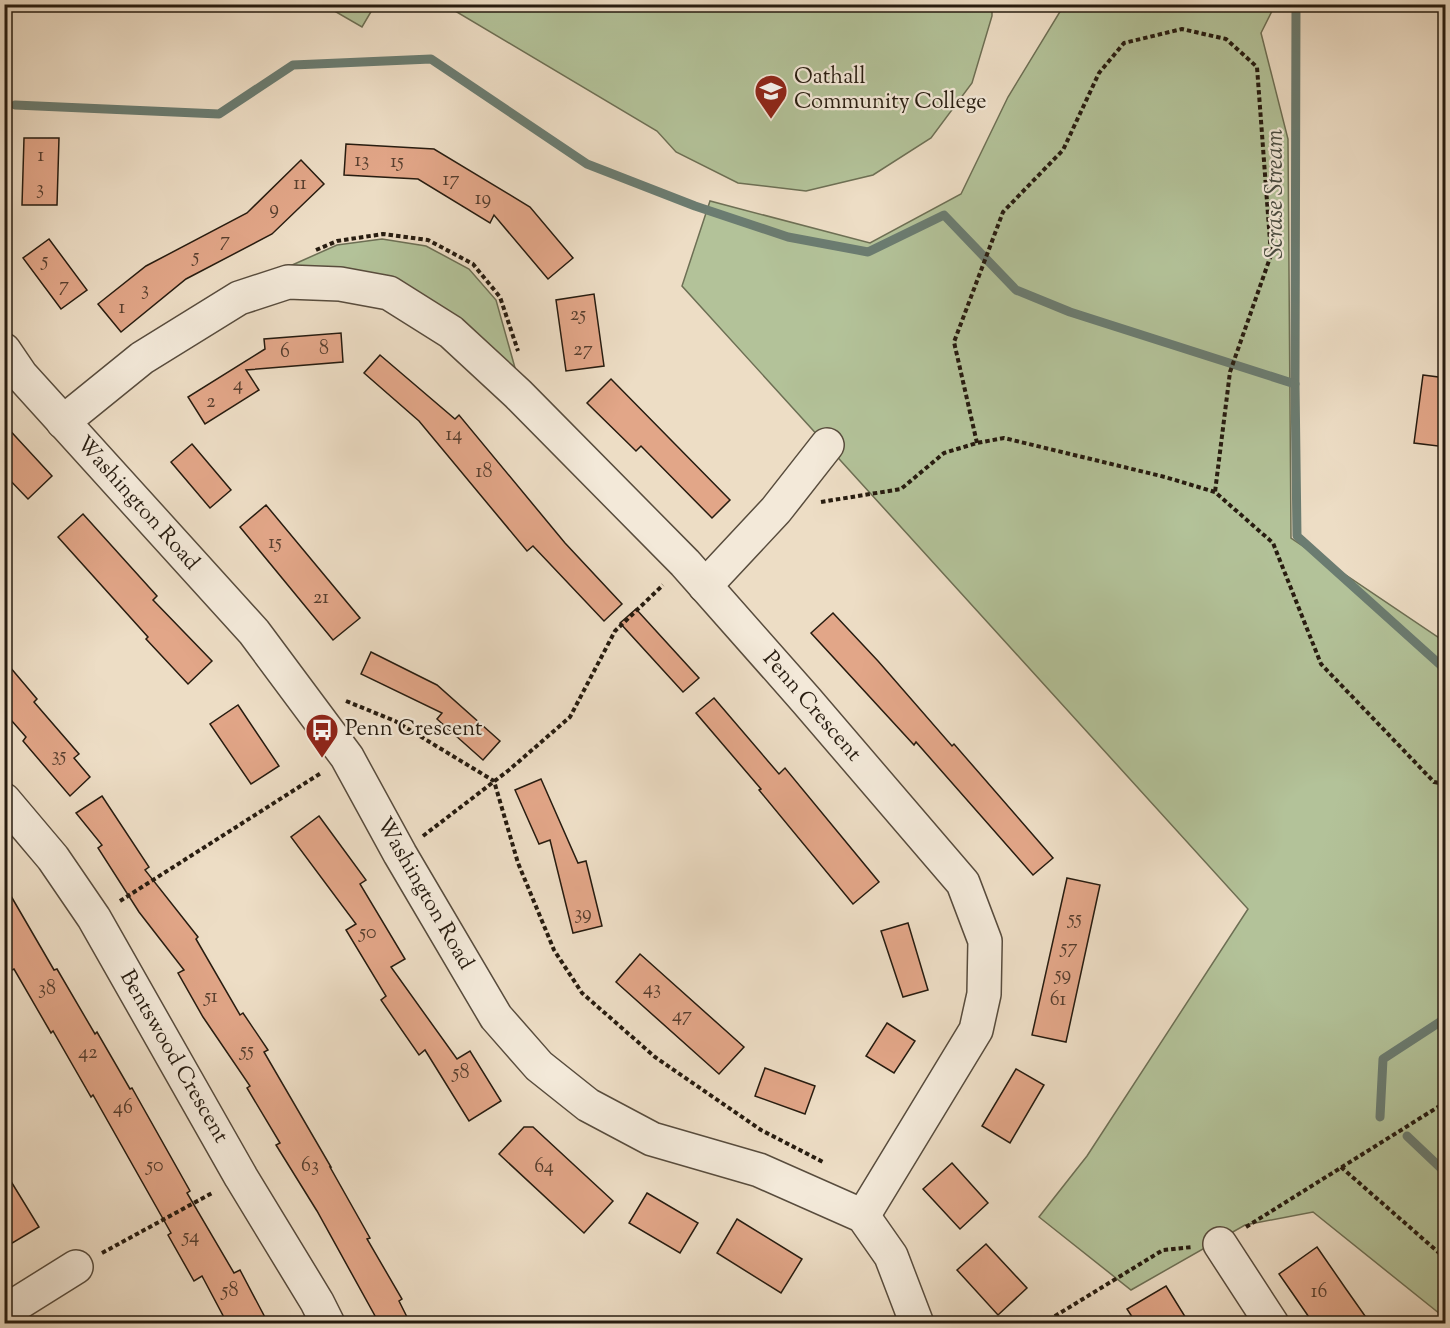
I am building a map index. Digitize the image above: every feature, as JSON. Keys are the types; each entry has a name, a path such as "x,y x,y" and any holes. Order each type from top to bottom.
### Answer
{"street":[{"name":"Penn Crescent","path":"63,422 142,358 239,298 288,282 340,284 389,293 451,332 518,394 695,575 963,883 985,942 984,994 976,1030 863,1216"},
{"name":"Washington Road","path":"4,350 21,375 254,632 347,757 400,854 496,1017 540,1066 588,1105 652,1139 759,1170 863,1216"},
{"path":"695,575 776,510 827,445"},
{"name":"Bentswood Crescent","path":"4,800 53,858 94,918 241,1177 328,1323"},
{"path":"863,1216 891,1256 917,1323"},
{"path":"1220,1244 1272,1323"},
{"path":"4,1312 76,1268"}],"path":[{"path":"977,443 954,342 1003,212 1063,150 1099,73 1124,43 1182,28 1226,39 1257,67 1271,255 1230,372 1215,492"},
{"path":"776,510 901,489 944,453 1004,438 1165,477 1215,492 1273,543 1321,663 1434,782 1446,784"},
{"path":"400,854 494,781 570,717 615,631 695,575"},
{"path":"341,699 395,721 494,781 518,863 540,917 554,950 582,993 656,1057 761,1130 833,1167"},
{"path":"94,918 347,757"},
{"path":"1042,1323 1163,1250 1220,1244 1446,1102"},
{"path":"1341,1167 1446,1259"},
{"path":"76,1268 241,1177"}],"green space":[{"path":"324,5 375,5 362,27"},
{"path":"445,5 992,5 992,16 972,83 931,138 873,175 806,191 738,183 676,152 657,131"},
{"path":"1064,5 1275,5 1261,33 1288,139 1291,538 1445,642 1445,1318 1313,1212 1245,1225 1131,1290 1039,1217 1087,1156 1248,909 682,286 710,201 870,243 961,194 1008,97"},
{"path":"382,239 426,246 469,269 496,300 517,375 458,322 290,266 337,245"}],"building":[{"path":"24,138 59,138 57,205 22,205"},
{"path":"346,144 434,149 530,207 573,258 548,279 494,215 490,223 418,179 344,175"},
{"path":"301,160 324,184 272,234 186,279 121,332 98,304 146,266 247,213"},
{"path":"49,239 87,290 61,309 23,258"},
{"path":"594,294 604,366 566,371 556,300"},
{"path":"341,333 343,362 246,370 259,390 205,424 188,397 265,349 264,339"},
{"path":"380,355 455,419 459,415 565,543 622,604 604,621 533,546 527,551 419,421 364,373"},
{"path":"1423,375 1446,378 1446,447 1414,443"},
{"path":"611,379 730,500 712,518 641,446 636,451 587,403"},
{"path":"4,424 52,476 28,499 4,474"},
{"path":"192,444 231,490 210,508 171,462"},
{"path":"266,505 360,618 333,640 240,527"},
{"path":"83,514 157,596 153,600 212,661 188,684 58,537"},
{"path":"636,609 699,678 683,692 620,623"},
{"path":"833,613 952,746 954,744 1053,858 1033,875 916,742 914,745 811,633"},
{"path":"371,652 437,685 500,741 483,760 437,719 442,713 361,674"},
{"path":"4,660 37,699 34,702 79,754 74,758 90,777 70,796 23,741 26,737 4,712"},
{"path":"714,698 779,774 785,768 879,882 853,904 759,790 761,789 696,713"},
{"path":"238,705 279,766 251,784 210,724"},
{"path":"541,779 578,863 586,861 602,926 573,933 550,840 539,844 515,790"},
{"path":"102,796 149,867 145,870 198,937 196,939 240,1015 243,1013 268,1050 264,1052 370,1238 367,1239 402,1299 399,1301 410,1323 379,1323 317,1211 276,1145 280,1143 247,1088 250,1086 203,1017 178,973 184,970 139,912 98,848 102,845 76,813"},
{"path":"319,816 366,880 360,884 405,959 391,967 457,1059 470,1051 501,1101 469,1121 425,1050 419,1055 381,1000 386,996 346,930 356,924 291,837"},
{"path":"1067,878 1100,885 1066,1042 1032,1035"},
{"path":"4,884 54,970 57,969 95,1034 97,1032 130,1089 132,1088 190,1191 187,1193 234,1273 240,1270 268,1323 227,1323 202,1276 194,1281 168,1235 171,1233 93,1095 91,1097 14,969 4,974"},
{"path":"908,923 928,990 903,997 881,931"},
{"path":"640,954 744,1047 719,1074 616,982"},
{"path":"887,1023 915,1041 894,1073 866,1056"},
{"path":"765,1068 815,1086 805,1114 755,1096"},
{"path":"1016,1069 1044,1085 1010,1143 982,1126"},
{"path":"524,1127 533,1127 613,1201 584,1233 499,1154"},
{"path":"952,1163 988,1203 960,1229 923,1189"},
{"path":"4,1170 39,1227 4,1248"},
{"path":"647,1193 698,1223 680,1253 629,1223"},
{"path":"737,1219 802,1259 781,1293 717,1253"},
{"path":"986,1244 1027,1288 998,1315 957,1270"},
{"path":"1317,1247 1370,1323 1313,1323 1279,1274"},
{"path":"1166,1286 1189,1323 1136,1323 1127,1309"}],"waterway":[{"name":"Scrase Stream","path":"1296,4 1297,536 1446,670"},
{"path":"15,105 219,114 293,65 431,59 587,164 695,206 788,237 868,252 944,215 1016,290 1070,312 1295,384"},
{"path":"1380,1117 1383,1059 1446,1018"},
{"path":"1407,1136 1446,1173"}],"place":[{"name":"Oathall Community College","path":"771,120"},
{"name":"Penn Crescent","path":"322,759"}]}
